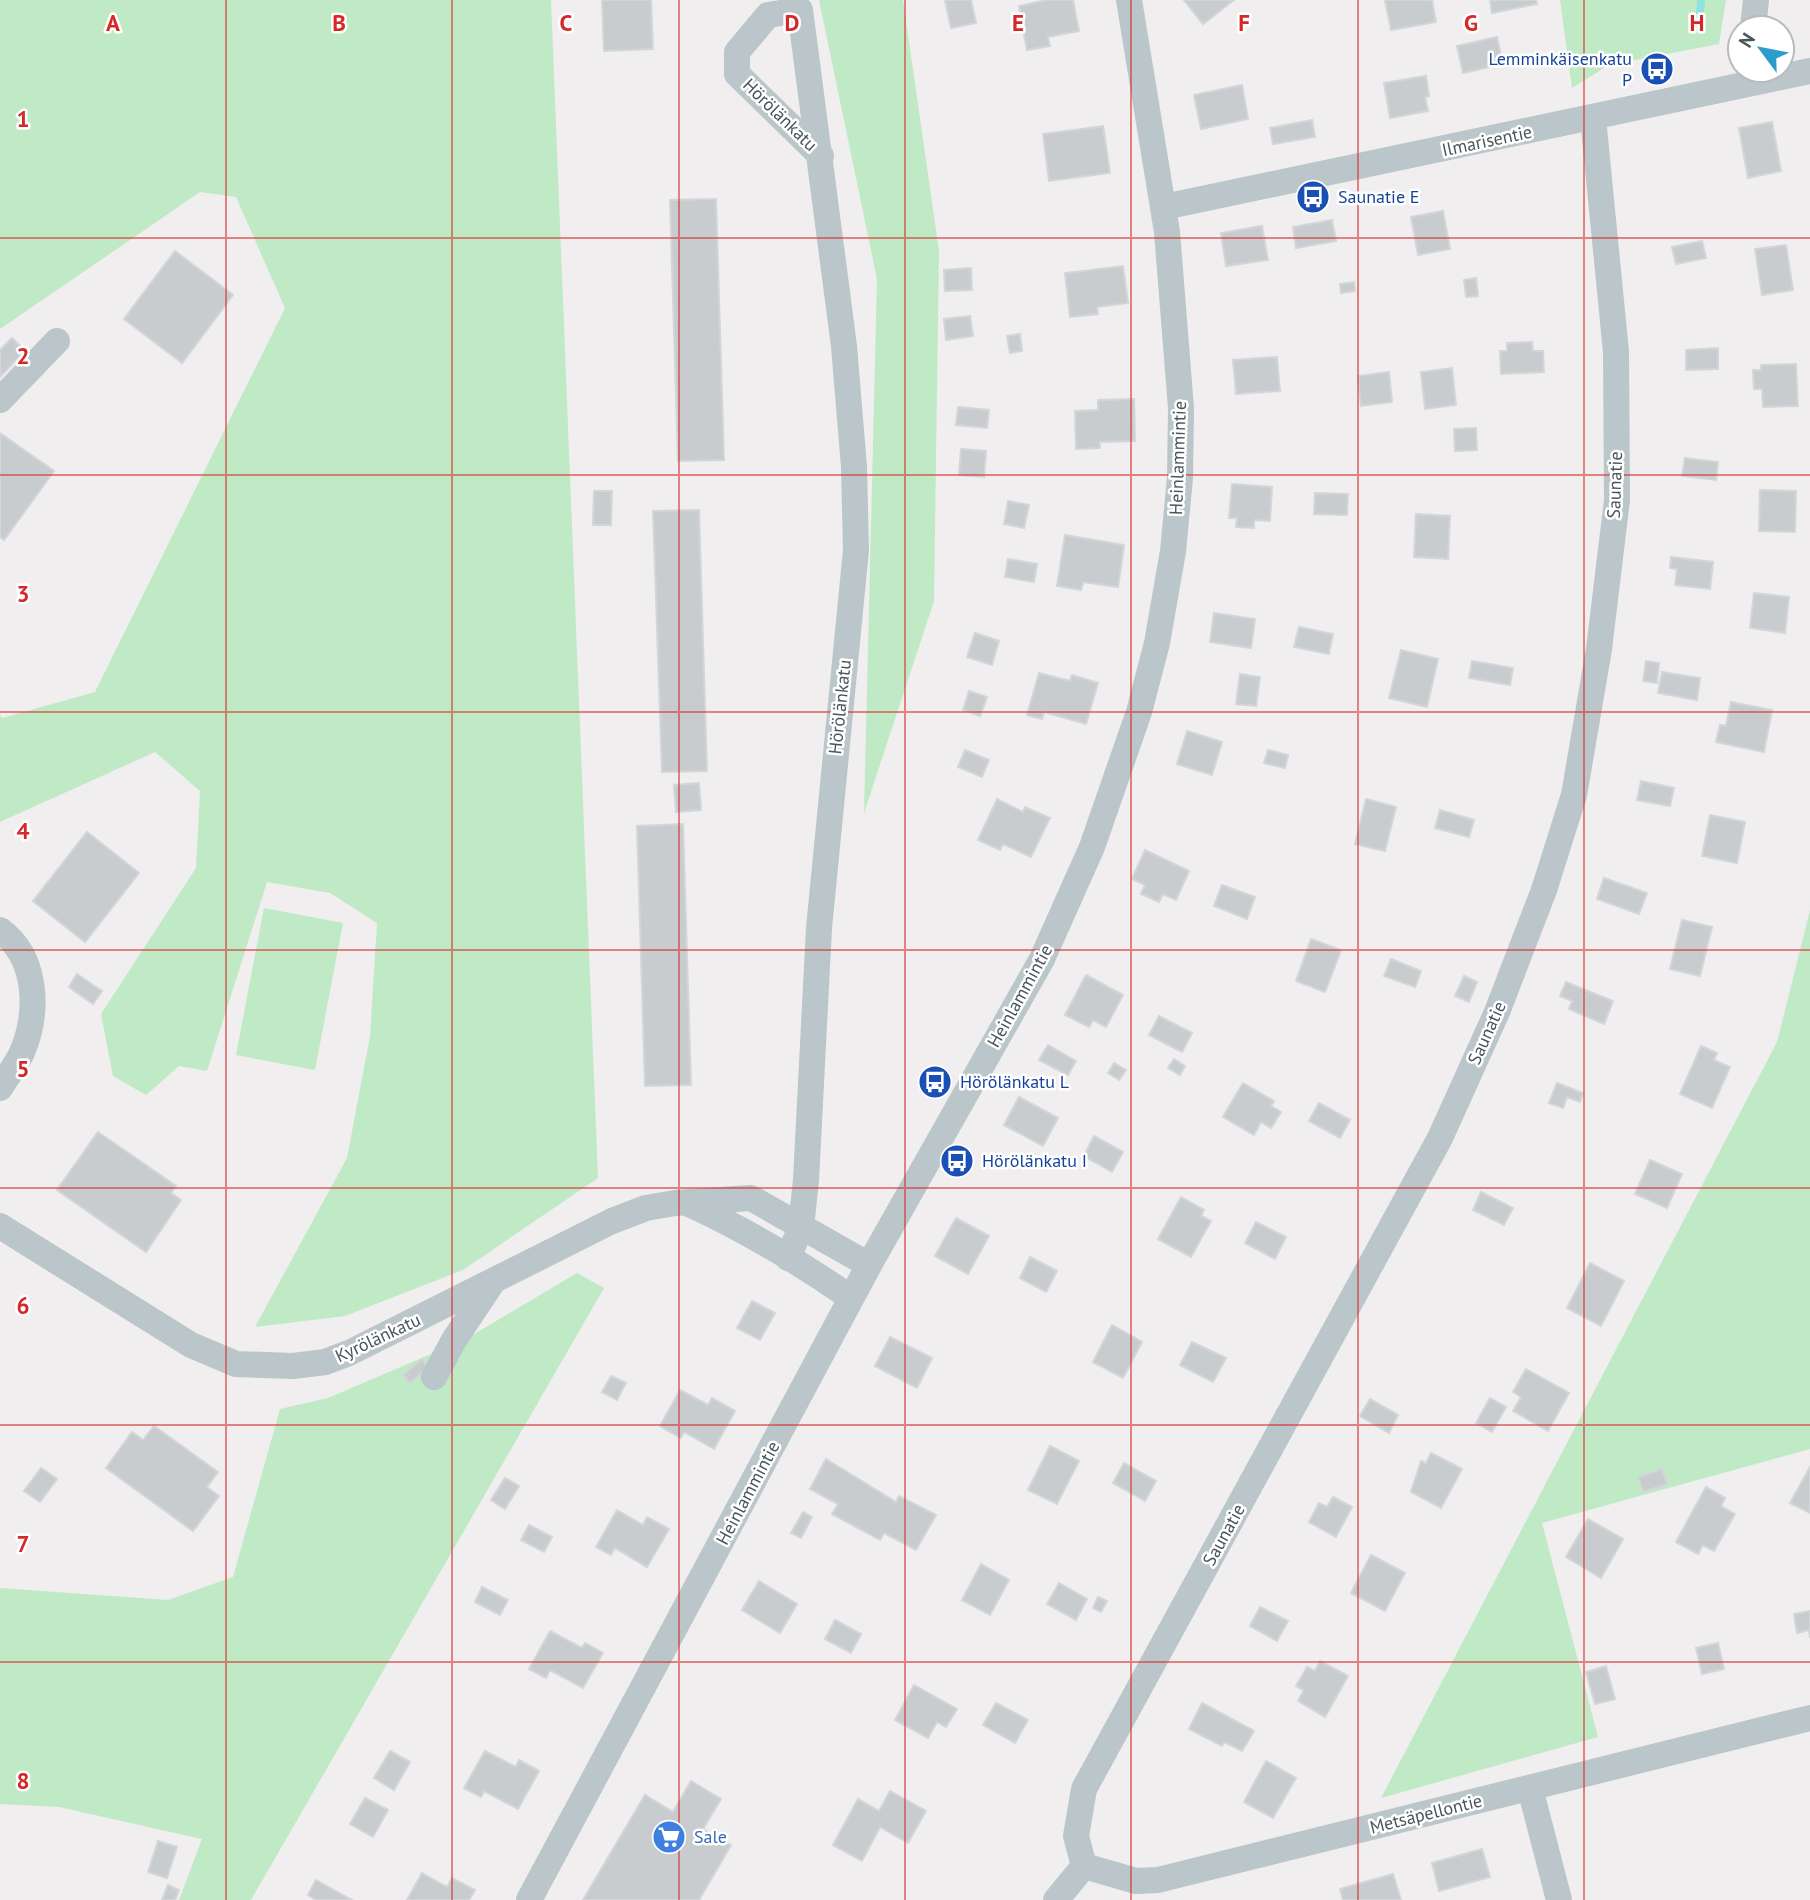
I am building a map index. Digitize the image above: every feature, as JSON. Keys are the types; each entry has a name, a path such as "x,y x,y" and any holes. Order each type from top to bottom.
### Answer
{"street":[{"name":"Heinlammintie","path":"529,1900 851,1298 1042,959 1092,847 1139,712 1157,643 1173,551 1180,478 1178,345 1164,207 1129,0"},
{"name":"Hörölänkatu","path":"788,1258 801,1227 806,1180 820,915 856,550 854,467 845,359 821,156 800,10 768,15 737,52 737,74 821,156"},
{"name":"Ilmarisentie","path":"1164,207 1593,118 1726,83"},
{"name":"Saunatie","path":"1084,1866 1076,1836 1084,1789 1440,1138 1497,1012 1544,890 1573,795 1599,649 1617,500 1616,352 1593,118"},
{"path":"0,400 57,341"},
{"path":"0,930 11,938 30,970 32,1007 23,1050 0,1088"},
{"name":"Kyrölänkatu","path":"0,1226 191,1345 236,1364 266,1367 325,1362 395,1332 612,1221 646,1208 684,1202 751,1198 869,1265"},
{"path":"684,1202 725,1221 851,1298"},
{"path":"435,1377 460,1330 494,1281"},
{"name":"Metsäpellontie","path":"1084,1866 1136,1881 1158,1880 1810,1718"},
{"path":"1530,1788 1559,1900"},
{"path":"1056,1900 1084,1866"}],"green space":[{"path":"0,0 551,0 598,1178 463,1270 345,1316 255,1327 347,1158 370,1036 377,923 330,893 267,882 207,1071 179,1066 146,1095 113,1076 101,1014 196,868 200,791 155,752 0,822 0,714 2,718 95,692 285,308 236,197 200,192 0,329"},
{"path":"819,0 903,0 939,251 934,601 864,813 877,279"},
{"path":"1560,0 1726,0 1719,44 1609,65 1572,88"},
{"path":"264,908 343,923 315,1070 236,1055"},
{"path":"1810,910 1810,1449 1542,1523 1598,1737 1381,1798 1777,1042"},
{"path":"577,1273 604,1288 251,1900 179,1900 202,1839 59,1807 0,1804 0,1588 168,1600 233,1577 280,1409 328,1398 466,1339"}],"building":[{"path":"602,0 651,0 653,49 604,51"},
{"path":"945,0 971,0 976,23 951,28"},
{"path":"1047,0 1073,0 1079,31 1048,37 1050,46 1027,50 1019,6"},
{"path":"1184,0 1234,0 1203,24"},
{"path":"1385,0 1432,0 1436,22 1391,30"},
{"path":"1490,0 1536,0 1537,4 1492,13"},
{"path":"1497,37 1503,64 1463,73 1457,46"},
{"path":"1426,76 1429,96 1425,97 1428,111 1390,118 1384,83"},
{"path":"1242,85 1248,119 1201,129 1194,95"},
{"path":"1312,120 1315,137 1273,144 1270,128"},
{"path":"1772,122 1781,171 1748,178 1739,128"},
{"path":"1103,126 1110,173 1049,181 1043,134"},
{"path":"716,199 724,460 678,461 670,200"},
{"path":"1443,211 1450,249 1418,255 1411,217"},
{"path":"1332,220 1336,241 1296,248 1293,227"},
{"path":"1262,226 1268,260 1226,266 1221,233"},
{"path":"1702,241 1706,258 1676,264 1672,247"},
{"path":"1786,245 1793,290 1762,295 1755,249"},
{"path":"175,251 233,295 182,363 124,319"},
{"path":"1123,266 1128,303 1097,307 1098,314 1070,317 1065,273"},
{"path":"971,268 972,290 945,291 944,270"},
{"path":"1476,278 1478,296 1466,297 1464,280"},
{"path":"1354,282 1355,291 1341,293 1340,284"},
{"path":"970,316 973,336 946,340 944,319"},
{"path":"1020,334 1022,351 1010,353 1007,336"},
{"path":"12,338 25,351 0,377 0,350"},
{"path":"1532,342 1533,351 1543,351 1544,372 1501,374 1500,351 1507,351 1507,343"},
{"path":"1718,348 1718,369 1686,370 1686,350"},
{"path":"1277,357 1280,391 1236,394 1233,360"},
{"path":"1796,364 1798,406 1763,407 1762,389 1754,389 1753,370 1761,370 1761,365"},
{"path":"1452,368 1456,405 1425,409 1421,372"},
{"path":"1389,372 1392,402 1361,406 1358,376"},
{"path":"1134,399 1135,441 1100,442 1100,448 1076,449 1075,411 1098,410 1098,400"},
{"path":"958,407 989,410 987,428 956,425"},
{"path":"1476,428 1477,450 1455,451 1454,429"},
{"path":"0,433 54,471 4,540 0,537"},
{"path":"961,449 986,451 984,477 959,475"},
{"path":"1685,458 1718,462 1716,480 1682,476"},
{"path":"1232,484 1272,487 1270,521 1254,520 1254,528 1236,527 1237,518 1229,518"},
{"path":"1760,490 1796,491 1795,532 1759,531"},
{"path":"594,491 612,491 611,525 593,525"},
{"path":"1315,493 1348,494 1347,515 1314,514"},
{"path":"1008,501 1029,505 1024,528 1004,524"},
{"path":"699,510 707,771 662,772 653,511"},
{"path":"1416,514 1450,516 1448,559 1414,557"},
{"path":"1065,535 1124,545 1118,587 1083,582 1081,590 1057,586"},
{"path":"1671,557 1713,562 1710,589 1675,585 1677,569 1670,568"},
{"path":"1008,559 1037,564 1034,582 1005,577"},
{"path":"1754,593 1789,597 1785,633 1750,628"},
{"path":"1214,613 1255,619 1251,648 1210,642"},
{"path":"1299,627 1333,634 1329,654 1294,647"},
{"path":"975,633 999,641 992,665 967,657"},
{"path":"1401,650 1438,659 1427,707 1389,698"},
{"path":"1472,661 1513,668 1510,685 1469,678"},
{"path":"1646,661 1659,663 1657,683 1643,681"},
{"path":"1662,672 1700,678 1697,700 1658,693"},
{"path":"1039,673 1070,681 1072,675 1098,683 1086,724 1044,712 1042,719 1027,715"},
{"path":"1240,674 1260,677 1256,706 1236,704"},
{"path":"969,691 987,697 980,716 963,710"},
{"path":"1731,702 1772,710 1764,752 1716,742 1720,725 1726,726"},
{"path":"1187,731 1222,742 1212,775 1177,764"},
{"path":"965,750 989,760 982,777 958,767"},
{"path":"1268,750 1288,755 1285,768 1264,763"},
{"path":"1641,781 1674,788 1670,806 1637,800"},
{"path":"699,783 701,810 676,812 674,785"},
{"path":"997,799 1023,812 1025,807 1050,818 1031,857 1003,844 1000,850 978,840"},
{"path":"1366,799 1396,807 1385,851 1355,844"},
{"path":"1440,810 1474,820 1469,837 1435,828"},
{"path":"1710,815 1745,822 1737,863 1702,856"},
{"path":"683,824 691,1085 645,1086 637,826"},
{"path":"87,832 139,873 85,942 33,901"},
{"path":"1145,850 1189,871 1176,900 1163,894 1159,902 1141,894 1145,885 1132,879"},
{"path":"1604,878 1647,893 1639,914 1597,899"},
{"path":"1222,885 1255,897 1247,919 1214,906"},
{"path":"1682,920 1712,927 1700,976 1670,969"},
{"path":"1311,939 1341,950 1325,992 1296,981"},
{"path":"1391,959 1421,971 1415,987 1384,976"},
{"path":"77,974 102,991 93,1004 69,987"},
{"path":"1086,975 1123,995 1106,1027 1093,1020 1089,1027 1065,1015"},
{"path":"1464,976 1477,982 1469,1002 1455,996"},
{"path":"1566,982 1613,1001 1604,1024 1569,1009 1572,1001 1560,996"},
{"path":"1159,1016 1192,1033 1182,1052 1149,1035"},
{"path":"1048,1045 1076,1061 1068,1075 1039,1060"},
{"path":"1701,1046 1717,1053 1714,1060 1730,1067 1712,1108 1680,1094"},
{"path":"1174,1059 1185,1066 1180,1075 1168,1068"},
{"path":"1114,1063 1126,1070 1119,1080 1108,1073"},
{"path":"1243,1083 1274,1101 1271,1106 1281,1112 1271,1128 1261,1122 1254,1135 1223,1117"},
{"path":"1557,1083 1583,1093 1580,1102 1567,1097 1563,1108 1549,1103"},
{"path":"1019,1097 1058,1118 1043,1146 1004,1125"},
{"path":"1319,1103 1350,1120 1340,1138 1309,1121"},
{"path":"98,1132 176,1186 171,1193 181,1200 146,1252 57,1190"},
{"path":"1094,1136 1123,1152 1112,1172 1084,1156"},
{"path":"1650,1160 1682,1174 1667,1208 1635,1194"},
{"path":"1481,1192 1513,1208 1504,1225 1473,1210"},
{"path":"1181,1197 1204,1210 1201,1216 1211,1221 1191,1257 1158,1239"},
{"path":"956,1218 989,1236 968,1274 935,1256"},
{"path":"1256,1222 1286,1237 1275,1259 1245,1243"},
{"path":"1030,1257 1057,1271 1046,1292 1020,1278"},
{"path":"1590,1263 1624,1281 1601,1326 1567,1308"},
{"path":"752,1301 775,1313 760,1340 737,1328"},
{"path":"1112,1325 1142,1342 1123,1378 1093,1362"},
{"path":"890,1337 932,1358 917,1388 875,1366"},
{"path":"1192,1342 1226,1358 1213,1382 1180,1365"},
{"path":"422,1359 428,1367 410,1383 403,1375"},
{"path":"1526,1369 1569,1393 1548,1431 1513,1411 1521,1397 1513,1392"},
{"path":"611,1376 626,1383 617,1400 602,1392"},
{"path":"680,1390 708,1405 712,1398 735,1411 714,1449 684,1432 681,1438 660,1426"},
{"path":"1490,1398 1506,1407 1492,1432 1476,1423"},
{"path":"1370,1399 1398,1415 1389,1433 1360,1416"},
{"path":"154,1426 218,1472 207,1487 219,1496 193,1531 106,1468 132,1432 143,1440"},
{"path":"1050,1446 1079,1461 1057,1504 1028,1490"},
{"path":"1431,1453 1462,1469 1441,1508 1411,1492 1421,1461 1426,1463"},
{"path":"826,1459 896,1502 899,1496 936,1515 916,1550 884,1533 880,1540 832,1514 838,1504 810,1489"},
{"path":"1124,1463 1156,1481 1145,1501 1113,1483"},
{"path":"1810,1467 1810,1513 1790,1503"},
{"path":"41,1468 57,1479 40,1502 24,1491"},
{"path":"1662,1469 1667,1484 1643,1492 1638,1477"},
{"path":"505,1478 519,1486 505,1509 491,1500"},
{"path":"1706,1487 1725,1498 1721,1506 1735,1514 1714,1551 1703,1545 1698,1554 1676,1542"},
{"path":"1333,1497 1352,1507 1336,1537 1309,1522 1319,1503 1327,1507"},
{"path":"617,1510 643,1525 647,1517 669,1529 647,1567 615,1548 611,1555 596,1547"},
{"path":"803,1512 812,1517 801,1538 791,1533"},
{"path":"1588,1519 1623,1539 1601,1578 1566,1557"},
{"path":"529,1525 552,1537 544,1552 521,1540"},
{"path":"1371,1555 1405,1573 1385,1611 1351,1593"},
{"path":"981,1564 1009,1580 990,1615 962,1600"},
{"path":"759,1581 797,1604 780,1633 742,1610"},
{"path":"1059,1583 1087,1599 1076,1620 1047,1604"},
{"path":"482,1587 508,1600 500,1615 475,1602"},
{"path":"1098,1597 1107,1601 1101,1612 1093,1608"},
{"path":"1260,1607 1288,1621 1277,1641 1250,1626"},
{"path":"1810,1611 1810,1638 1809,1630 1797,1633 1794,1614"},
{"path":"835,1620 861,1634 851,1653 825,1639"},
{"path":"550,1631 582,1648 585,1643 603,1653 583,1688 550,1670 546,1678 529,1669"},
{"path":"1718,1643 1724,1669 1702,1674 1696,1648"},
{"path":"1320,1661 1348,1676 1325,1717 1298,1701 1304,1690 1296,1686 1307,1667 1315,1671"},
{"path":"1606,1666 1615,1699 1595,1704 1586,1672"},
{"path":"914,1685 957,1709 946,1727 937,1722 928,1738 895,1720"},
{"path":"996,1703 1028,1720 1015,1743 983,1725"},
{"path":"1202,1703 1254,1731 1242,1751 1224,1742 1222,1746 1189,1729"},
{"path":"390,1751 410,1762 394,1790 374,1778"},
{"path":"485,1751 516,1767 519,1760 539,1771 518,1809 484,1791 481,1797 464,1788"},
{"path":"1266,1761 1296,1778 1273,1818 1244,1802"},
{"name":"Sale","path":"691,1781 721,1799 703,1829 731,1845 699,1900 583,1900 645,1795 673,1812"},
{"path":"890,1791 926,1811 908,1843 880,1827 862,1861 833,1845 858,1799 879,1811"},
{"path":"365,1798 388,1810 373,1837 350,1824"},
{"path":"158,1841 177,1847 167,1878 148,1872"},
{"path":"1482,1849 1490,1877 1439,1891 1432,1863"},
{"path":"422,1873 447,1887 452,1878 475,1890 469,1900 407,1900"},
{"path":"1393,1874 1401,1900 1343,1900 1340,1889"},
{"path":"316,1880 352,1900 316,1900 308,1895"},
{"path":"168,1885 179,1890 175,1900 162,1900"}],"waterway":[{"path":"1699,21 1701,0"}],"place":[{"name":"Lemminkäisenkatu P","path":"1657,69"},
{"name":"Saunatie E","path":"1313,197"},
{"name":"Hörölänkatu L","path":"935,1082"},
{"name":"Hörölänkatu I","path":"957,1161"},
{"name":"Sale","path":"669,1837"}]}
